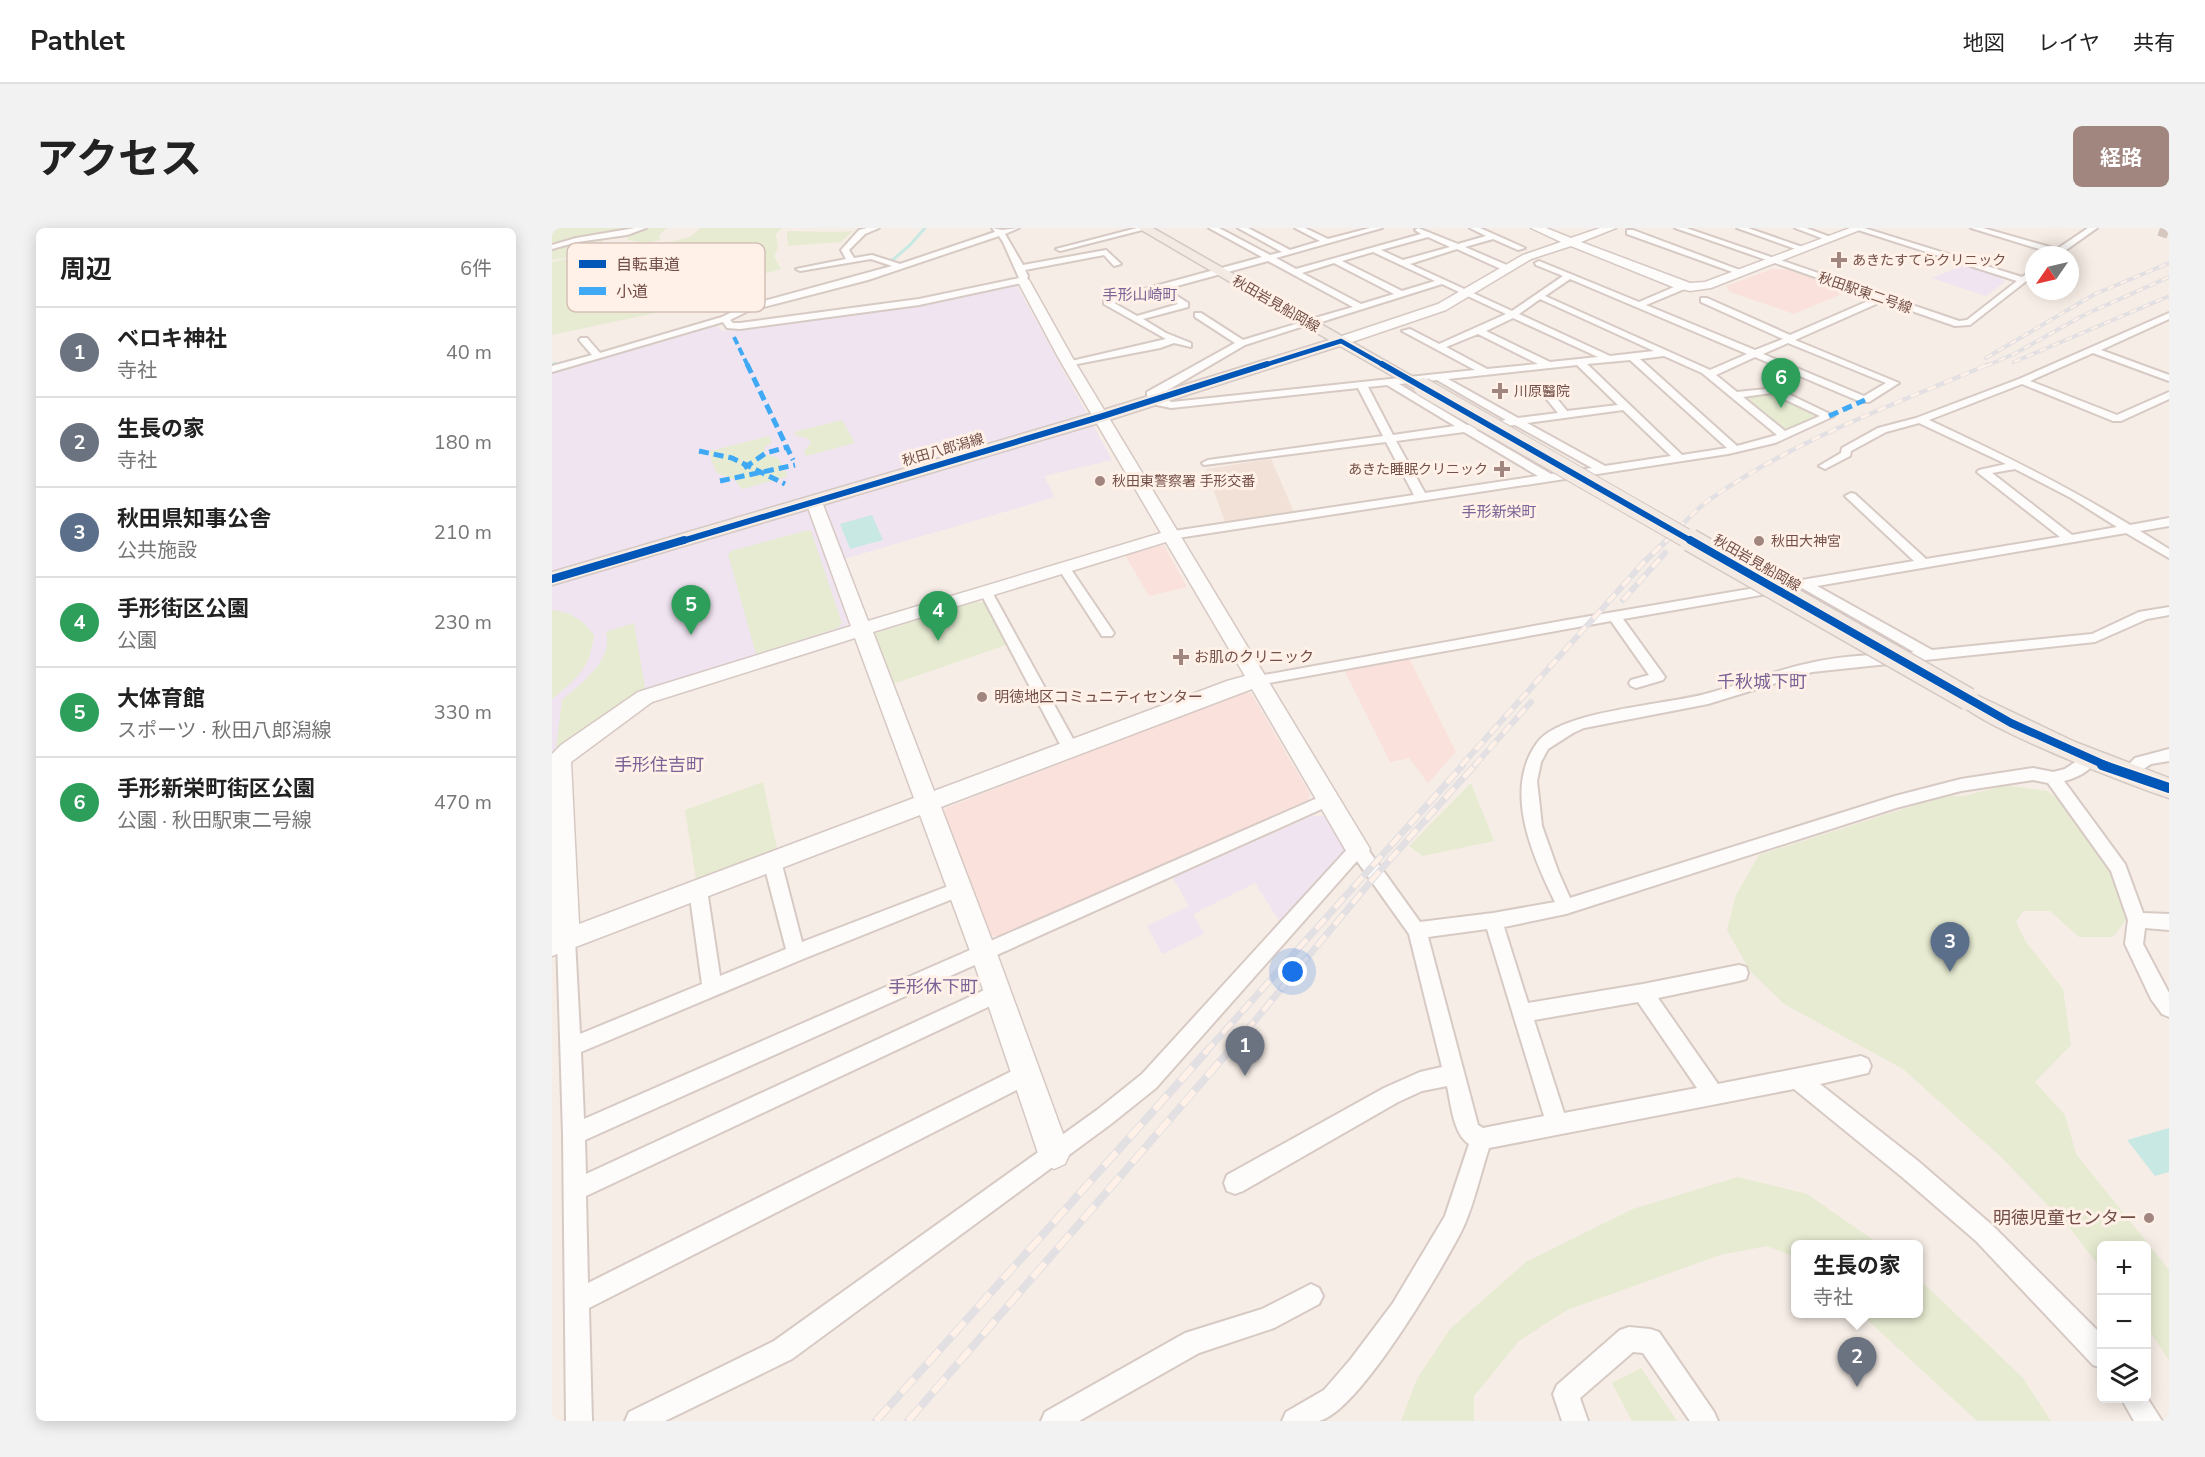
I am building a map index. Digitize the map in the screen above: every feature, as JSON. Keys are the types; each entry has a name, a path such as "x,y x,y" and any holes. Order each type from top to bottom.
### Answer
{"main road":[{"name":"秋田岩見船岡線","path":"1145,228 1219,272 1314,321 1341,341 1425,382 1968,699 2088,759 2169,788"},
{"name":"秋田八郎潟線","path":"552,579 1154,401 1341,341"}],"street":[{"path":"552,247 576,240 627,233 642,228"},
{"path":"851,260 845,252 850,243 864,230 875,228"},
{"path":"765,305 865,278 893,263 924,259 998,231 1015,228"},
{"path":"1060,249 1145,228"},
{"path":"1242,228 1289,252"},
{"path":"1299,228 1328,242"},
{"path":"1188,345 1172,340 1107,302 1328,242 1361,230 1378,228"},
{"path":"1415,228 1506,268"},
{"path":"1474,228 1521,248"},
{"path":"1536,228 1684,286 1703,286 1858,228 2022,280 2025,278"},
{"path":"1341,341 1431,312 1535,253 1611,228"},
{"path":"1691,232 1703,228"},
{"path":"1741,228 1803,249"},
{"path":"1799,228 1832,238"},
{"path":"1975,228 1988,229 2036,246"},
{"path":"2066,246 2093,228"},
{"path":"1218,229 1360,306"},
{"path":"998,231 1007,241 1070,364 1358,849 1417,930 1469,1132 1481,1139 1861,1065"},
{"path":"1630,232 1741,272"},
{"name":"秋田駅東二号線","path":"1680,232 1691,232 1958,324 1970,322 2022,280"},
{"path":"1295,272 1429,234"},
{"path":"1403,263 1494,236"},
{"path":"1660,242 1670,239"},
{"path":"1374,250 1609,360"},
{"path":"725,319 732,326 919,302 1106,252 1117,264"},
{"path":"800,269 872,256 893,263"},
{"path":"1336,261 1401,294"},
{"path":"1539,263 1865,400 1894,383 1704,300"},
{"path":"1439,347 1481,332 1514,314 1569,276"},
{"path":"1441,282 1242,344 1151,394 1154,401 1171,405 1390,383 1425,382 1666,353"},
{"path":"1638,305 1684,286"},
{"path":"1135,319 1185,305 1159,288"},
{"path":"1539,296 1710,374 1784,435"},
{"path":"1710,374 1881,299"},
{"path":"552,369 742,312"},
{"path":"1198,315 1242,344"},
{"path":"1825,466 1846,454 1846,450 1882,430 1920,420 2022,381 2169,316"},
{"path":"1407,331 1487,373"},
{"path":"1481,332 1550,366"},
{"path":"584,340 597,355"},
{"path":"1070,364 1160,345 1172,340"},
{"path":"2093,350 2166,375"},
{"path":"1633,357 1734,449"},
{"path":"1580,363 1678,458"},
{"path":"2022,381 2117,419 2169,394"},
{"path":"1425,382 1515,421 1603,470"},
{"path":"1390,383 1549,478"},
{"path":"1362,386 1421,497"},
{"path":"579,1421 571,1047 559,943 558,765 564,756 651,694 1171,536 1734,449 1771,441 1829,416 1772,390 1734,395"},
{"path":"1550,397 1565,415"},
{"path":"1208,463 1623,407"},
{"path":"1920,420 2018,465 2169,554"},
{"path":"2018,465 1983,472 2070,539"},
{"path":"1851,496 1923,563"},
{"path":"814,502 860,630 983,951 1025,1076 1054,1153"},
{"path":"559,943 1234,686 1567,624 2169,522"},
{"path":"1064,568 1107,633"},
{"path":"1804,584 1928,654"},
{"path":"986,592 1070,748"},
{"path":"1566,907 1540,852 1533,824 1531,775 1538,751 1549,740 1583,723 1708,699 1799,669 2095,638 2144,615 2169,611"},
{"path":"1615,617 1658,676 1636,683"},
{"path":"2127,774 2136,763 2144,759 2169,755"},
{"path":"1417,930 1492,921 1566,907 1906,800 1961,785 2033,774 2053,778 2070,774 2088,759"},
{"path":"2053,778 2119,869 2138,920 2134,944 2158,993 2169,1008"},
{"path":"574,1134 1329,799"},
{"path":"638,1421 783,1350 1104,1117 1149,1081 1358,849"},
{"path":"772,861 796,953"},
{"path":"571,1047 796,953 959,889"},
{"path":"698,890 712,988"},
{"path":"2138,920 2169,922"},
{"path":"1492,921 1557,1124"},
{"path":"1521,1013 1643,993 1739,973"},
{"path":"575,1190 998,993"},
{"path":"1643,993 1713,1094"},
{"path":"1236,1183 1391,1095 1420,1082 1455,1074"},
{"path":"578,1301 1025,1076"},
{"path":"1798,1079 1910,1169 1984,1233 2097,1350"},
{"path":"1295,1421 1334,1399 1401,1311 1454,1222 1481,1139"},
{"path":"1054,1421 1194,1342 1266,1320 1311,1296"},
{"path":"1575,1421 1566,1394 1629,1339 1650,1341 1706,1421"},
{"path":"2136,1403 2149,1421"}],"shaded area":[{"path":"1965,265 1998,275 2005,282 1986,296 1932,278"},
{"path":"1772,269 1789,270 1848,291 1794,314 1730,292 1726,286"},
{"path":"1016,284 1112,460 1044,476 1054,496 1052,498 827,564 848,623 842,629 643,691 552,755 552,371 670,340 717,325 722,331 922,304"},
{"path":"1271,459 1294,512 1225,522 1206,469"},
{"path":"1164,545 1187,587 1149,596 1125,555"},
{"path":"1409,658 1456,752 1428,783 1409,758 1390,762 1344,670"},
{"path":"1242,693 1251,693 1310,794 1308,800 999,937 991,935 943,812 946,808"},
{"path":"1312,816 1324,816 1338,834 1344,845 1343,857 1282,925 1255,883 1193,914 1204,934 1162,954 1147,926 1189,906 1173,878"}],"green space":[{"path":"552,228 637,228 552,246"},
{"path":"645,228 667,228 659,235 660,240 647,243 627,240 629,236"},
{"path":"701,228 781,228 776,235 778,248 774,256 781,269 765,273 765,243 665,243 690,237"},
{"path":"787,231 853,231 841,242 788,246"},
{"path":"602,240 603,243 577,243"},
{"path":"567,245 567,257 552,260 552,249"},
{"path":"567,259 567,312 659,312 552,335 552,262"},
{"path":"1775,394 1818,413 1817,417 1789,429 1778,427 1744,399 1747,396"},
{"path":"842,420 855,443 806,456 804,452 811,442 805,437 797,436 794,432"},
{"path":"769,436 772,442 765,447 764,454 778,458 786,477 742,489 735,480 717,473 710,451"},
{"path":"811,531 842,623 838,628 756,654 728,554 731,551"},
{"path":"975,602 983,602 1006,645 890,685 873,634"},
{"path":"552,610 576,618 594,635 586,665 569,685 552,699"},
{"path":"634,623 645,687 556,750 562,700 601,661 607,642 606,632"},
{"path":"763,782 777,849 696,879 685,810"},
{"path":"1471,783 1494,841 1423,856 1409,846"},
{"path":"2005,785 2047,791 2067,806 2109,865 2126,920 2113,937 2079,937 2050,911 2023,911 2016,922 2026,942 2063,989 2071,1045 2035,1082 2065,1115 2076,1154 2146,1241 2097,1241 2097,1264 2070,1228 2000,1156 1903,1069 1784,1004 1750,971 1727,930 1736,895 1759,855 1944,796 1965,796"},
{"path":"1738,1177 1807,1194 1873,1240 1791,1240 1791,1255 1767,1246 1720,1255 1567,1310 1519,1341 1474,1396 1474,1421 1401,1421 1417,1379 1450,1329 1526,1262 1633,1209"},
{"path":"2151,1248 2169,1270 2169,1361 2151,1333"},
{"path":"1923,1283 2023,1378 2051,1421 1977,1421 1865,1318 1923,1318"},
{"path":"1641,1368 1677,1421 1632,1421 1612,1383"}],"water":[{"path":"872,515 883,540 850,549 840,524"},
{"path":"2169,1128 2169,1172 2155,1176 2127,1140"}],"waterway":[{"path":"882,269 910,245 925,228"},
{"path":"568,361 596,354"},
{"path":"555,364 552,365 562,363"}],"tunnel":[{"path":"2160,228 2169,231"}],"railway":[{"path":"1986,358 2095,294 2169,263"},
{"path":"1986,366 2014,354 2084,315 2169,277"},
{"path":"2014,362 2169,296"},
{"path":"1667,540 1706,502 1778,458 1847,424 1989,364"},
{"path":"1461,766 1644,562 1667,540"},
{"path":"1623,600 1665,553"},
{"path":"1474,766 1531,702"},
{"path":"1204,1054 1463,765"},
{"path":"1227,1054 1377,874 1475,765"},
{"path":"876,1421 1206,1052"},
{"path":"908,1421 1228,1052"}],"marked path":[{"path":"734,337 793,460"},
{"path":"1829,416 1865,400"},
{"path":"744,468 766,453 787,447"},
{"path":"699,451 732,458 785,484"},
{"path":"720,481 795,465"}],"cycle path":[{"path":"552,579 1103,416 1341,341 2011,723 2089,760 2169,788"}],"place":[{"name":"あきたすてらクリニック","path":"1839,260"},
{"name":"川原醫院","path":"1500,391"},
{"name":"手形新栄町街区公園","path":"1781,408"},
{"name":"あきた睡眠クリニック","path":"1502,469"},
{"name":"秋田東警察署 手形交番","path":"1100,481"},
{"name":"秋田大神宮","path":"1759,541"},
{"name":"大体育館","path":"691,635"},
{"name":"手形街区公園","path":"938,641"},
{"name":"お肌のクリニック","path":"1181,657"},
{"name":"明徳地区コミュニティセンター","path":"982,697"},
{"name":"秋田県知事公舎","path":"1950,972"},
{"name":"ベロキ神社","path":"1245,1076"},
{"name":"明徳児童センター","path":"2149,1218"},
{"name":"生長の家","path":"1857,1387"}],"district":[{"name":"手形山崎町","path":"1140,295"},
{"name":"手形新栄町","path":"1499,512"},
{"name":"千秋城下町","path":"1762,682"},
{"name":"手形住吉町","path":"659,765"},
{"name":"手形休下町","path":"933,987"}]}
